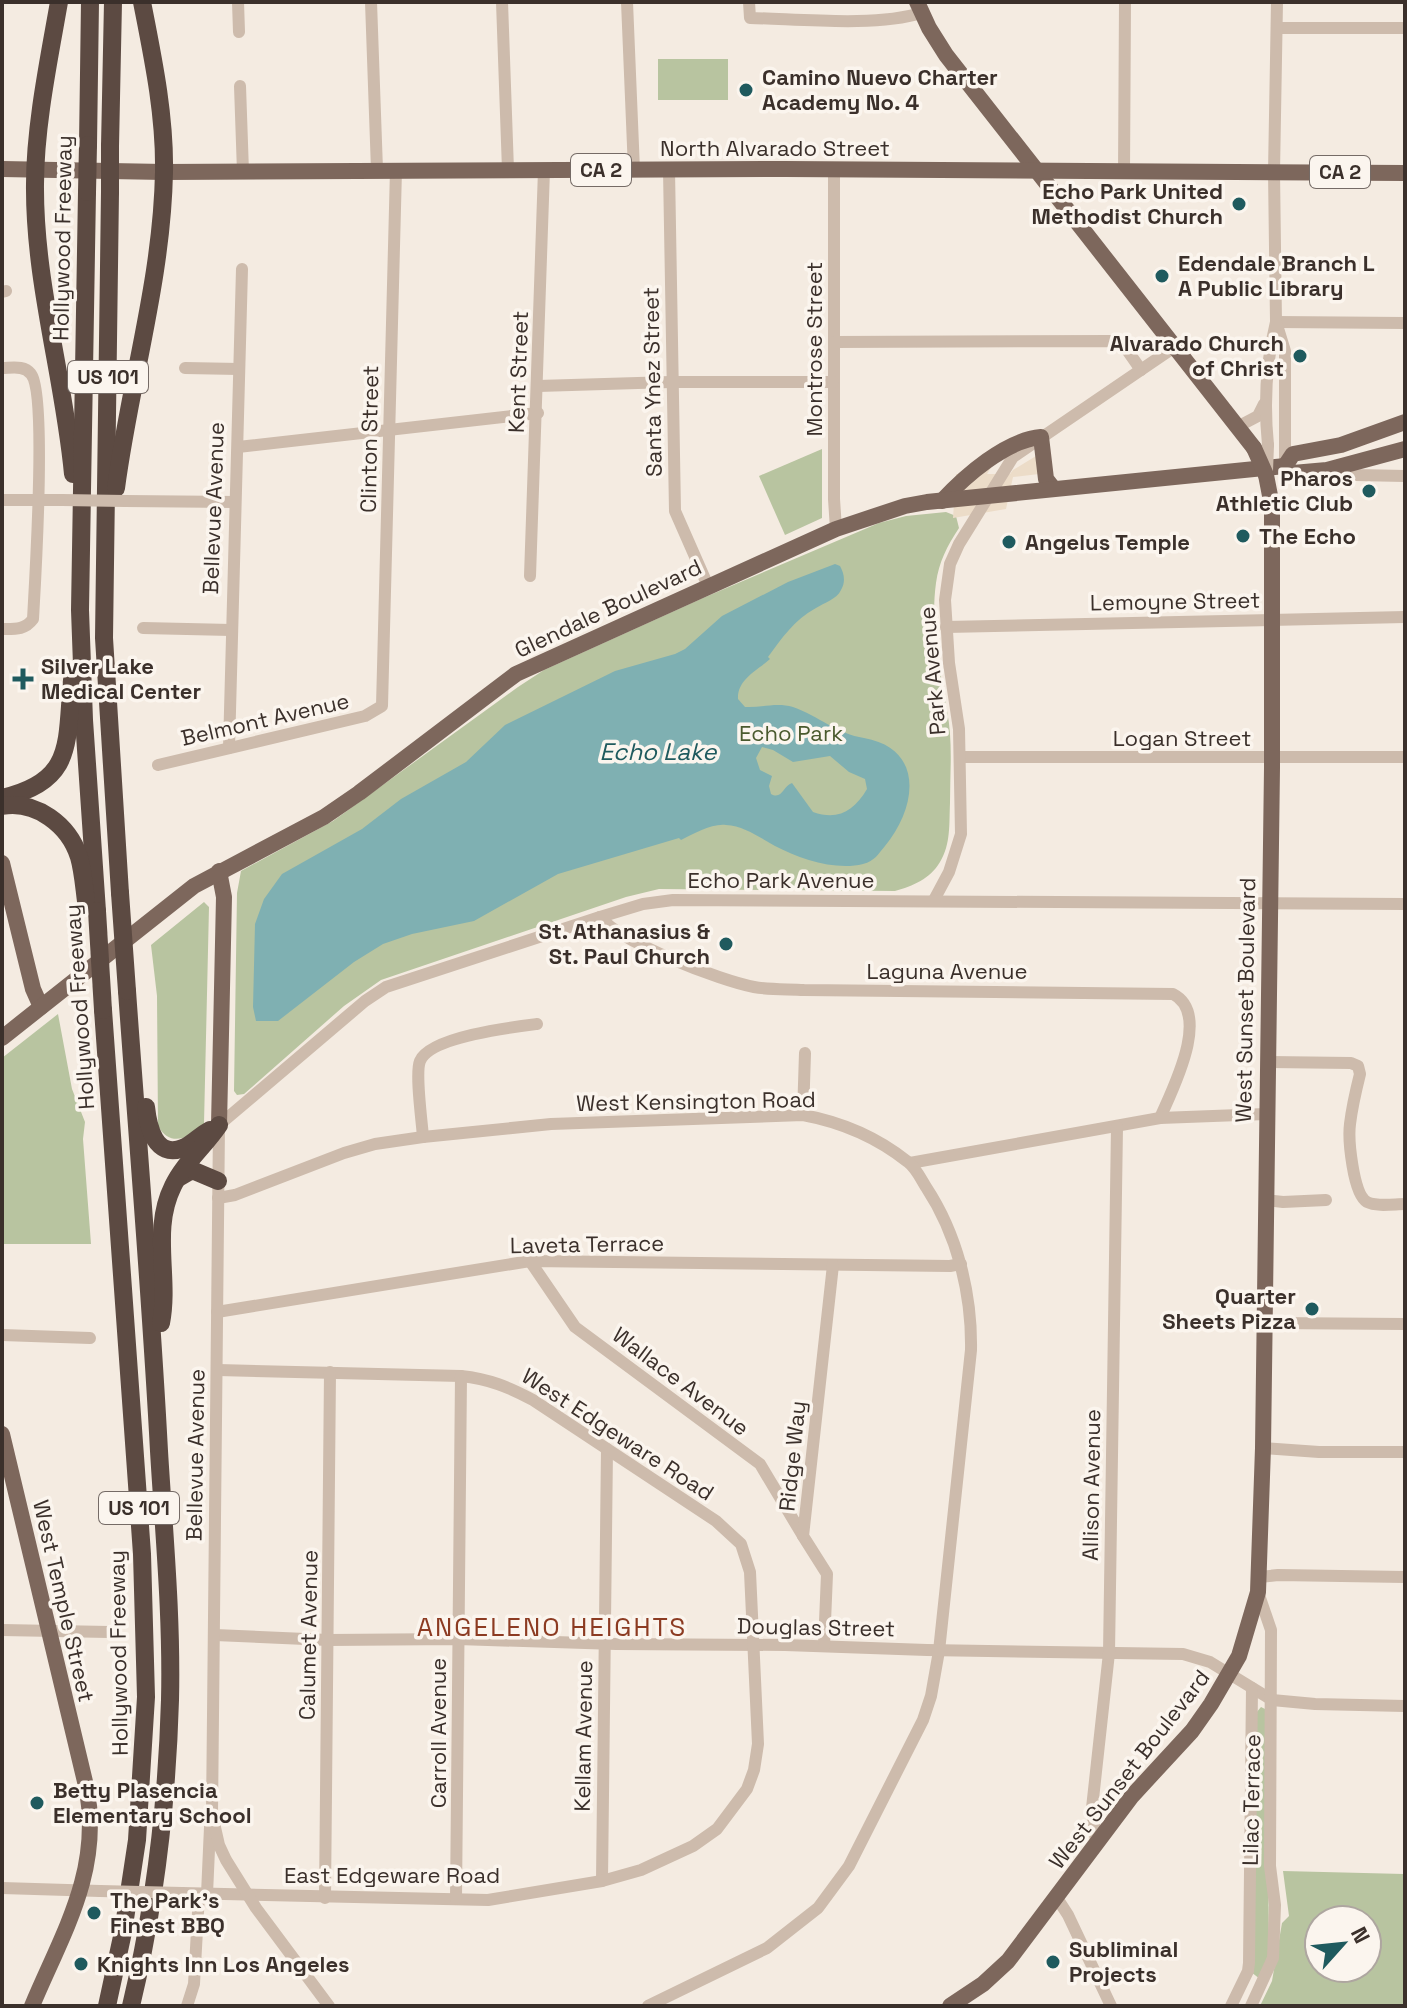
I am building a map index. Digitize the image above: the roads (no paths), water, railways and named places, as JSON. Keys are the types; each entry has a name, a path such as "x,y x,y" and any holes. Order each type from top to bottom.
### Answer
{"highway":[{"path":"59,2 35,187 41,256 70,446 81,569"},
{"name":"Hollywood Freeway","path":"90,2 80,610 93,914 103,1010 142,1554 146,1681 145,1743 137,1840 123,1932 107,2006"},
{"name":"US 101","path":"113,2 106,691 154,1357 168,1599 170,1697 158,1857 131,2006"},
{"path":"105,562 122,447 151,306 164,172 158,93 142,2"},
{"path":"2,798 26,792 44,783 62,760 80,610"},
{"path":"2,806 22,805 51,819"},
{"path":"2,824 10,813 33,810 51,819 68,835 78,856 93,914"},
{"path":"127,991 141,1063 149,1128 156,1142 176,1150 219,1125"},
{"path":"154,1357 163,1314 163,1215 177,1178 219,1125"},
{"path":"177,1178 192,1170 218,1190"}],"main road":[{"name":"West Sunset Boulevard","path":"919,8 946,55 1239,426 1261,446 1272,506 1272,758 1259,1584 1239,1656 1230,1675 1192,1731 1132,1796 1057,1898 997,1972 950,2006"},
{"name":"North Alvarado Street","path":"2,169 164,172 834,169 1405,173"},
{"name":"Glendale Boulevard","path":"1285,466 1293,454 1358,440 1405,422"},
{"path":"942,501 971,471 1022,441 1041,437 1046,479 1053,488"},
{"name":"Glendale Boulevard","path":"2,1038 183,894 219,871 308,826 347,801 516,674 836,529 905,506 1053,488 1285,466 1293,473 1327,470 1405,449"},
{"path":"2,863 33,989 41,1007"},
{"name":"Bellevue Avenue","path":"219,871 224,897 219,1125"},
{"name":"West Temple Street","path":"2,1434 8,1488 49,1631 89,1806 90,1856 81,1890 32,2006"}],"street":[{"path":"238,2 239,32"},
{"path":"371,2 377,170"},
{"path":"502,2 508,170"},
{"path":"627,2 634,170"},
{"path":"749,2 750,18 903,18 919,8"},
{"path":"1124,172 1125,2"},
{"path":"1261,446 1270,345 1276,322 1274,172 1277,2"},
{"path":"1277,28 1405,28"},
{"path":"240,86 243,172"},
{"name":"Montrose Street","path":"834,169 836,529"},
{"name":"Clinton Street","path":"380,709 384,694 396,170"},
{"name":"Kent Street","path":"530,576 544,170"},
{"name":"Santa Ynez Street","path":"669,170 675,511 708,586"},
{"name":"Bellevue Avenue","path":"229,748 242,269"},
{"path":"1276,322 1405,323"},
{"path":"1276,322 1285,351 1285,466"},
{"path":"834,342 1112,341 1125,347 1141,370"},
{"name":"Park Avenue","path":"934,900 949,872 961,834 959,729 946,627 946,581 950,564 1013,457 1176,346"},
{"path":"2,368 23,368 31,373 39,422 33,619 28,626 2,629"},
{"path":"185,368 239,369"},
{"path":"538,386 833,382"},
{"path":"1239,426 1258,416 1267,397"},
{"path":"238,447 538,413"},
{"path":"1327,470 1356,475 1405,476"},
{"path":"2,500 235,502"},
{"name":"Lemoyne Street","path":"946,627 1405,617"},
{"path":"143,628 231,630"},
{"name":"Belmont Avenue","path":"158,765 365,716 380,709"},
{"name":"Logan Street","path":"960,757 1405,757"},
{"name":"Echo Park Avenue","path":"219,1125 365,1001 386,987 643,904 673,900 934,900 1405,904"},
{"name":"Laguna Avenue","path":"600,917 607,926 626,937 719,978 755,987 1173,994 1180,997 1189,1012 1190,1035 1181,1068 1160,1118"},
{"path":"423,1137 418,1065 427,1052 486,1030 537,1024"},
{"path":"803,1115 805,1053"},
{"path":"1267,1062 1351,1063 1358,1066 1360,1074 1349,1127 1358,1191 1363,1200 1370,1203 1405,1204"},
{"path":"910,1163 1160,1118 1266,1114"},
{"name":"West Kensington Road","path":"218,1190 235,1195 344,1153 375,1144 423,1137 551,1124 803,1115 859,1131 910,1163 932,1196 961,1264 972,1322 939,1651 923,1720 849,1866 808,1917 767,1948 648,2006"},
{"name":"Bellevue Avenue","path":"219,1125 211,1800 219,1845 248,1895 329,2006"},
{"name":"Allison Avenue","path":"1096,1843 1092,1808 1109,1653 1117,1127"},
{"path":"1265,1200 1326,1200"},
{"name":"Laveta Terrace","path":"217,1312 530,1261 961,1264"},
{"name":"Wallace Avenue","path":"530,1261 575,1327 760,1464 803,1536"},
{"name":"Ridge Way","path":"824,1646 827,1574 803,1536 833,1265"},
{"path":"1264,1323 1405,1324"},
{"path":"2,1335 90,1338"},
{"name":"West Edgeware Road","path":"218,1370 461,1376 488,1379 509,1386 716,1521 741,1544 750,1572 753,1645"},
{"name":"Calumet Avenue","path":"325,1898 330,1372"},
{"name":"Carroll Avenue","path":"456,1899 461,1376"},
{"path":"1263,1448 1319,1452 1405,1452"},
{"name":"Kellam Avenue","path":"602,1881 607,1449"},
{"path":"1259,1584 1278,1575 1405,1577"},
{"name":"Lilac Terrace","path":"1251,2006 1273,1958 1275,1905 1270,1866 1271,1630 1259,1584"},
{"path":"2,1630 109,1632"},
{"name":"Douglas Street","path":"215,1635 328,1640 458,1639 824,1646 1197,1657 1272,1700 1405,1706"},
{"name":"East Edgeware Road","path":"2,1888 488,1900 602,1881 641,1870 693,1846 717,1829 734,1810 751,1779 758,1744 753,1645"},
{"path":"1231,2006 1249,1963 1252,1688"},
{"path":"187,2006 194,1984 211,1800"},
{"path":"1057,1898 1111,2006"}],"water":[{"name":"Echo Lake","path":"835,564 840,566 844,578 837,596 795,624 768,657 770,659 745,680 738,699 745,707 793,707 845,733 884,744 898,754 906,767 909,782 904,815 896,831 873,859 852,866 818,862 785,851 739,827 715,826 681,840 679,838 558,874 474,921 412,934 383,944 354,962 278,1021 256,1021 253,1007 255,924 264,899 282,874 362,829 401,799 466,762 505,725 615,671 685,649 722,616 788,582","holes":["762,747 793,762 830,756 849,772 865,779 867,789 857,803 844,812 830,815 813,812 792,783 780,794 771,794 769,786 772,776 760,770 756,758"]}],"place":[{"name":"Camino Nuevo Charter Academy No. 4","path":"746,90"},
{"name":"Echo Park United Methodist Church","path":"1239,204"},
{"name":"Edendale Branch L A Public Library","path":"1162,276"},
{"name":"Alvarado Church of Christ","path":"1300,356"},
{"name":"Pharos Athletic Club","path":"1369,491"},
{"name":"The Echo","path":"1243,536"},
{"name":"Angelus Temple","path":"1009,542"},
{"name":"Silver Lake Medical Center","path":"23,679"},
{"name":"St. Athanasius & St. Paul Church","path":"726,944"},
{"name":"Quarter Sheets Pizza","path":"1312,1309"},
{"name":"Betty Plasencia Elementary School","path":"37,1803"},
{"name":"The Park's Finest BBQ","path":"94,1913"},
{"name":"Subliminal Projects","path":"1053,1962"},
{"name":"Knights Inn Los Angeles","path":"81,1964"}],"district":[{"name":"ANGELENO HEIGHTS","path":"552,1627"}],"park label":[{"name":"Echo Park","path":"791,733"}]}
